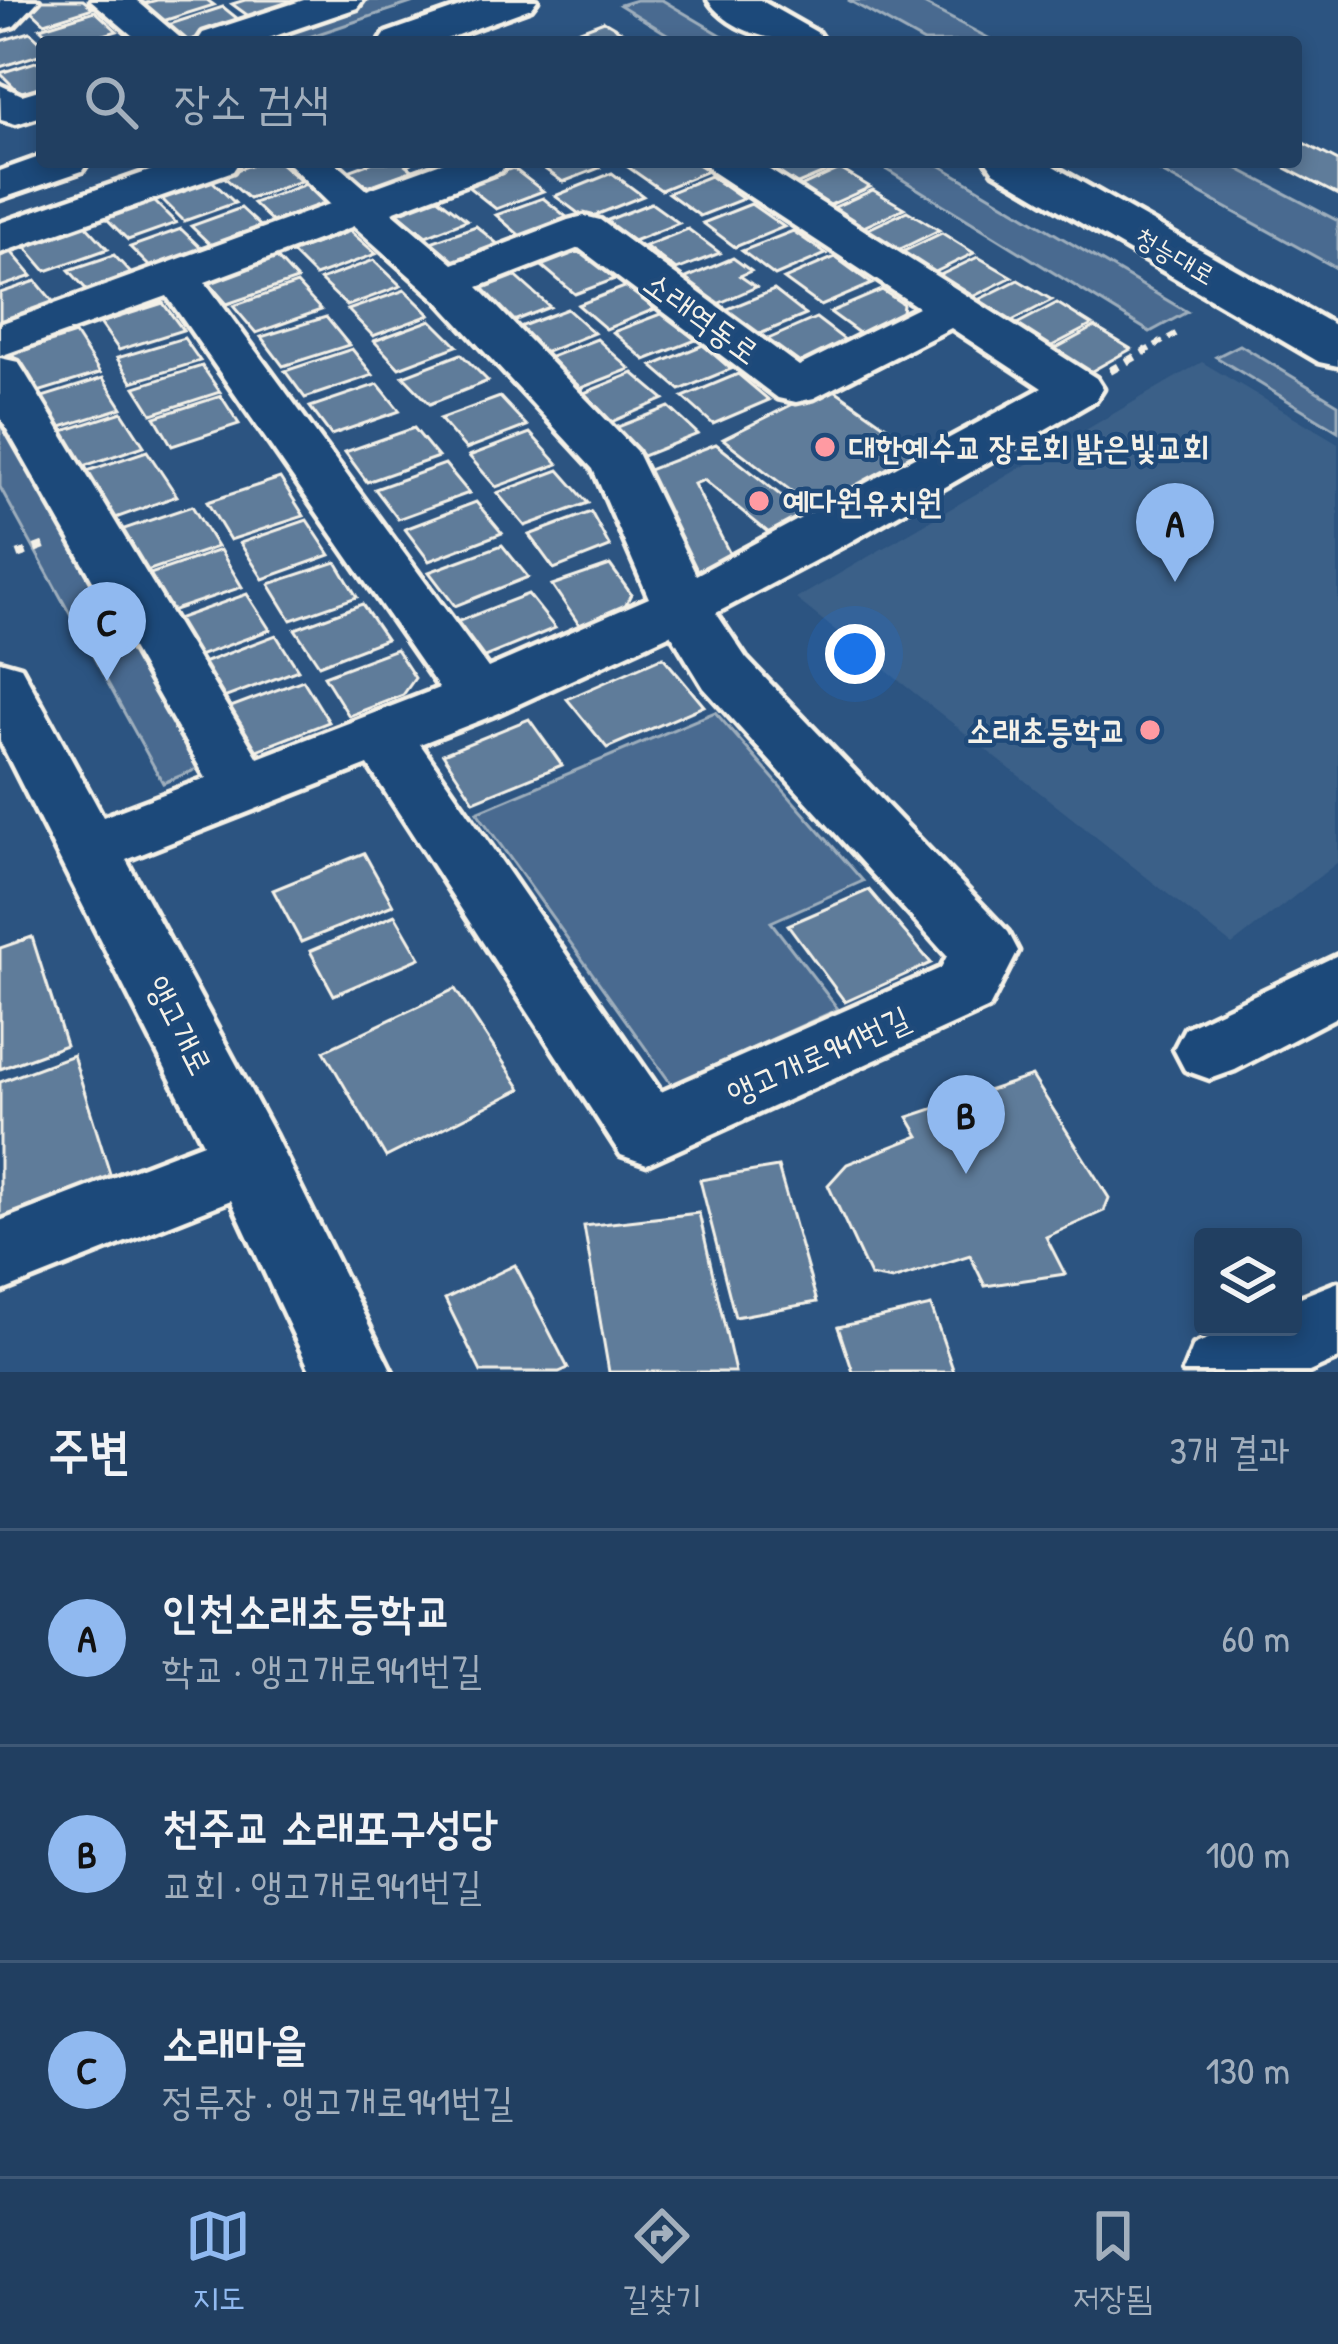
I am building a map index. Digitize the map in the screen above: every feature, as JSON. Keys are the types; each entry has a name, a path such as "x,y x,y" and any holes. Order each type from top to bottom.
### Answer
{"main road":[{"path":"729,0 792,36"},
{"name":"청능대로","path":"1021,168 1338,350"}],"street":[{"path":"0,18 19,0"},
{"path":"235,36 343,0"},
{"path":"417,36 517,0"},
{"path":"123,2 159,36"},
{"path":"0,98 16,111 36,104"},
{"path":"0,186 50,168"},
{"path":"0,239 200,168"},
{"path":"316,168 447,283 617,463 681,605"},
{"path":"0,341 179,279 469,168"},
{"path":"90,848 478,698 746,575 1078,389 737,168"},
{"name":"소래역동로","path":"447,283 584,230 796,387 953,308"},
{"path":"179,279 478,698"},
{"path":"0,373 244,788"},
{"name":"앵고개로941번길","path":"382,735 647,1132 965,988 984,950 724,673 681,605"},
{"name":"앵고개로","path":"0,682 249,1159 352,1372"},
{"path":"1210,1049 1338,982"},
{"path":"0,1257 249,1159"},
{"path":"1223,1372 1338,1319"}],"path":[{"path":"1078,389 1181,331"}],"shaded area":[{"path":"363,0 420,0 312,36 252,36"},
{"path":"662,0 723,36 670,36 620,5"},
{"path":"848,0 916,0 985,36 913,36"},
{"path":"884,168 944,168 1187,312 1150,332"},
{"path":"1154,168 1236,168 1338,221 1338,269"},
{"path":"1240,345 1338,404 1338,431 1216,357"},
{"name":"소래초등학교","path":"1202,362 1338,443 1338,862 1232,945 796,599"},
{"path":"0,416 202,767 163,783 0,487"},
{"path":"715,712 863,881 771,922 838,1009 672,1085 477,812"}],"building":[{"path":"35,0 83,0 93,8 45,23 30,9"},
{"path":"207,0 214,5 163,21 142,4"},
{"path":"292,0 299,5 254,20 232,4"},
{"path":"223,7 243,23 203,36 181,36 167,25"},
{"path":"95,11 117,31 101,36 49,36 40,28"},
{"path":"604,21 628,35 625,36 564,36"},
{"path":"30,32 36,38 36,56 0,67 0,41"},
{"path":"36,62 36,91 22,95 0,73"},
{"path":"1302,142 1338,161 1338,195 1286,168 1302,168"},
{"path":"242,168 286,168 301,181 249,199 222,175"},
{"path":"357,168 410,168 423,178 384,192 361,189 343,173"},
{"path":"513,168 543,191 496,209 466,185"},
{"path":"543,168 599,168 563,182"},
{"path":"629,168 708,171 661,190"},
{"path":"766,168 836,168 791,187 762,170"},
{"path":"840,169 870,187 823,208 794,190"},
{"path":"612,173 643,196 586,219 555,196"},
{"path":"710,176 743,199 700,216 668,193"},
{"path":"210,179 235,203 184,221 159,196"},
{"path":"306,184 328,204 318,215 280,229 253,203"},
{"path":"873,190 904,208 857,230 826,211"},
{"path":"437,197 467,220 426,236 397,213"},
{"path":"543,198 574,223 526,241 496,215"},
{"path":"152,199 176,223 128,240 104,216"},
{"path":"651,203 679,223 626,244 598,224"},
{"path":"751,204 784,227 735,247 703,223"},
{"path":"241,208 268,233 217,251 191,226"},
{"path":"907,211 939,230 892,253 860,233"},
{"path":"83,222 108,249 46,271 22,243"},
{"path":"476,226 505,250 467,264 450,262 428,243"},
{"path":"181,229 208,255 156,273 130,247"},
{"path":"688,229 720,253 676,270 645,246"},
{"path":"350,231 376,254 315,276 291,252"},
{"path":"793,231 826,254 775,276 742,251"},
{"path":"942,233 974,253 927,276 894,256"},
{"path":"576,246 615,279 575,294 536,261"},
{"path":"8,248 32,276 0,287 0,250"},
{"path":"114,255 138,281 93,297 69,270"},
{"path":"276,257 297,280 227,304 207,281"},
{"path":"835,257 872,284 821,306 784,279"},
{"path":"978,257 1012,277 964,301 930,280"},
{"path":"733,258 751,271 740,276 756,287 706,309 672,284"},
{"path":"374,260 401,286 347,306 320,280"},
{"path":"511,272 550,307 511,322 472,286"},
{"path":"1018,280 1052,300 1004,325 970,304"},
{"path":"36,281 61,311 7,329 0,321 0,293"},
{"path":"297,284 321,310 256,333 233,306"},
{"path":"627,286 655,309 606,329 578,305"},
{"path":"405,290 430,315 373,336 348,310"},
{"path":"774,290 806,315 750,338 718,313"},
{"path":"882,290 903,304 901,320 863,336 830,312"},
{"path":"163,303 183,330 119,350 100,323"},
{"path":"1057,303 1092,325 1044,350 1009,328"},
{"path":"567,309 594,333 544,353 517,328"},
{"path":"663,313 696,340 645,360 613,332"},
{"path":"326,317 349,345 283,366 261,337"},
{"path":"816,318 850,344 802,365 784,365 757,344"},
{"path":"431,320 457,346 399,368 374,341"},
{"path":"1095,327 1131,349 1083,376 1047,353"},
{"path":"75,334 100,373 35,393 12,354"},
{"path":"184,338 200,361 132,382 117,358"},
{"path":"597,339 630,369 581,388 548,358"},
{"path":"703,345 731,369 680,390 652,366"},
{"path":"352,349 373,375 305,398 285,371"},
{"path":"461,354 488,381 430,404 403,376"},
{"path":"202,366 220,392 152,414 135,387"},
{"path":"633,373 664,399 609,423 579,395"},
{"path":"738,374 769,400 713,424 683,397"},
{"path":"103,378 122,408 55,429 36,399"},
{"path":"378,384 400,411 331,435 310,407"},
{"name":"대한예수교 장로회 밝은빛교회","path":"829,386 929,456 821,514 723,439"},
{"path":"221,396 239,424 172,446 155,417"},
{"path":"500,397 527,426 466,449 440,419"},
{"path":"669,407 698,434 643,456 615,428"},
{"path":"122,412 144,446 81,467 60,432"},
{"path":"414,428 438,457 367,482 345,452"},
{"path":"530,433 558,464 496,487 469,456"},
{"name":"예다원유치원","path":"716,444 809,518 775,538 704,480 694,484 733,560 700,574 682,567 643,472"},
{"path":"147,451 177,496 113,519 84,472"},
{"path":"445,464 469,493 398,519 375,489"},
{"path":"559,470 588,503 525,526 497,493"},
{"path":"280,478 304,516 230,540 207,502"},
{"path":"476,502 502,533 429,561 405,529"},
{"path":"192,506 217,547 144,572 121,530"},
{"path":"591,512 610,547 554,569 529,535"},
{"path":"307,520 330,555 263,579 240,543"},
{"path":"502,545 528,577 455,606 429,572"},
{"path":"220,550 242,587 168,612 147,575"},
{"path":"336,562 357,597 291,620 269,584"},
{"path":"610,565 631,594 622,612 580,626 552,585"},
{"path":"247,594 270,630 196,657 174,620"},
{"path":"528,594 555,628 480,659 454,623"},
{"path":"362,604 386,639 319,665 295,629"},
{"path":"276,635 298,670 224,698 203,663"},
{"path":"396,649 415,678 403,695 349,716 324,676"},
{"path":"663,657 704,706 607,748 567,699"},
{"path":"303,680 329,722 252,752 228,708"},
{"path":"529,719 562,765 474,801 443,754"},
{"path":"364,853 393,905 301,942 273,890"},
{"path":"869,890 931,963 845,1002 788,925"},
{"path":"395,915 420,958 334,995 310,951"},
{"path":"32,937 66,1045 0,1069 0,948"},
{"path":"455,989 521,1089 386,1157 324,1051"},
{"path":"73,1055 111,1177 0,1221 0,1082"},
{"path":"1032,1076 1109,1198 1104,1211 1046,1237 1065,1274 985,1286 970,1255 892,1280 870,1276 828,1185 847,1164 919,1136 908,1117"},
{"path":"778,1167 817,1302 735,1317 700,1180"},
{"path":"699,1213 735,1372 609,1372 584,1226"},
{"path":"515,1265 568,1368 481,1372 445,1299"},
{"path":"931,1306 954,1372 853,1372 838,1327"}],"place":[{"name":"대한예수교 장로회 밝은빛교회","path":"825,447"},
{"name":"예다원유치원","path":"759,501"},
{"name":"인천소래초등학교","path":"1175,582"},
{"name":"소래마을","path":"107,681"},
{"name":"소래초등학교","path":"1150,730"},
{"name":"천주교 소래포구성당","path":"966,1174"}]}
